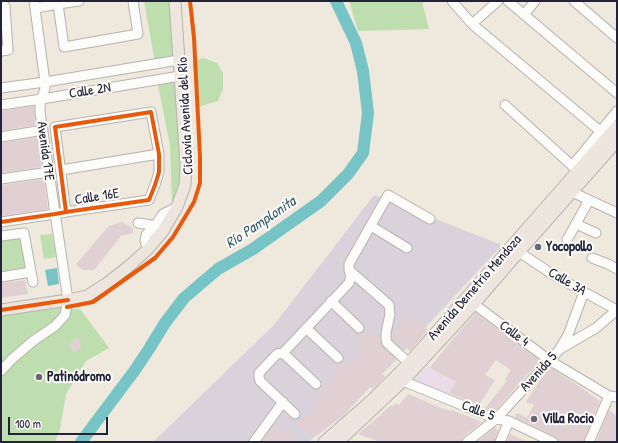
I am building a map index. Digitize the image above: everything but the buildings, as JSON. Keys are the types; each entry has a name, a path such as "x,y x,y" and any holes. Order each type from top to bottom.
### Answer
{"main road":[{"path":"1,310 87,296 106,284 148,249 163,231 177,207 185,185 186,164 175,1"},
{"name":"Avenida Demetrio Mendoza","path":"324,442 371,400 409,363 575,168 617,126"},
{"name":"Avenida Demetrio Mendoza","path":"338,442 403,381 474,304 617,141"}],"street":[{"path":"35,4 58,4 80,1"},
{"path":"58,4 64,47 138,34 133,1"},
{"path":"452,1 472,24 600,131"},
{"path":"472,24 498,1"},
{"path":"508,1 617,93"},
{"path":"524,15 535,1"},
{"path":"574,1 617,38"},
{"name":"Avenida 17E","path":"35,4 45,82 40,112 68,300"},
{"path":"1,7 5,6 8,50 1,50"},
{"name":"Calle 2N","path":"1,88 179,60"},
{"name":"Calle 2N","path":"1,105 180,76"},
{"path":"505,105 575,168 600,131 617,110"},
{"path":"61,170 159,154 151,112 55,127 66,212"},
{"path":"1,137 43,130"},
{"name":"Calle 16E","path":"1,222 149,200 159,172 159,154"},
{"path":"1,179 48,172"},
{"path":"572,192 617,213"},
{"path":"295,414 260,381 259,373 277,354 283,353 349,283 351,277 348,270 349,264 388,195 430,219"},
{"path":"567,240 589,200"},
{"path":"148,249 145,241 146,235 163,214 177,207"},
{"path":"138,224 154,226"},
{"path":"576,224 596,233"},
{"path":"371,226 407,248"},
{"path":"1,236 24,233 33,282"},
{"name":"Calle 3A","path":"519,252 552,274 617,310"},
{"path":"592,258 617,269"},
{"path":"348,270 389,305 390,314 386,332 387,343 409,363"},
{"path":"1,277 31,272"},
{"path":"560,349 568,335 584,292"},
{"path":"1,371 12,359 33,341 55,326 65,315 68,300"},
{"path":"331,301 359,328"},
{"name":"Calle 4","path":"474,304 549,360 613,396"},
{"name":"Avenida 5","path":"467,442 496,419 560,349 596,328 617,310"},
{"path":"306,328 338,358"},
{"path":"283,353 316,384"},
{"name":"Calle 5","path":"403,381 496,419 510,421 553,442"},
{"path":"589,442 613,396"},
{"path":"254,442 283,402"},
{"path":"500,442 510,421"},
{"path":"349,442 353,428"}],"shaded area":[{"path":"374,195 502,245 344,415 308,442 153,442 274,325"},
{"path":"428,365 435,371 456,382 447,397 413,381"}],"green space":[{"path":"144,1 173,1 177,58 155,62"},
{"path":"349,1 422,1 429,29 358,31"},
{"path":"203,58 217,63 223,73 223,89 218,101 198,107 193,62"},
{"path":"179,81 183,177 172,203 170,145 158,85"},
{"path":"52,234 56,257 44,259 40,235"},
{"path":"22,237 27,271 1,275 1,240"},
{"name":"Patinódromo","path":"63,307 81,310 109,348 86,361 66,394 60,429 55,442 1,442 1,316"}],"water":[{"path":"57,268 59,284 48,286 45,270"}],"waterway":[{"name":"Río Pamplonita","path":"81,442 135,370 165,323 184,298 218,269 253,249 321,201 348,174 363,153 368,113 363,71 356,43 336,1"}],"cycle path":[{"name":"Ciclovía Avenida del Río","path":"67,307 93,302 155,258 173,237 194,202 200,183 200,157 194,38 190,1"},
{"path":"1,222 149,200 159,172 159,154 151,112 55,127 66,212"},
{"path":"1,310 68,300"}],"place":[{"name":"Yocopollo","path":"538,247"},
{"name":"Patinódromo","path":"39,377"},
{"name":"Villa Rocio","path":"534,419"}]}
